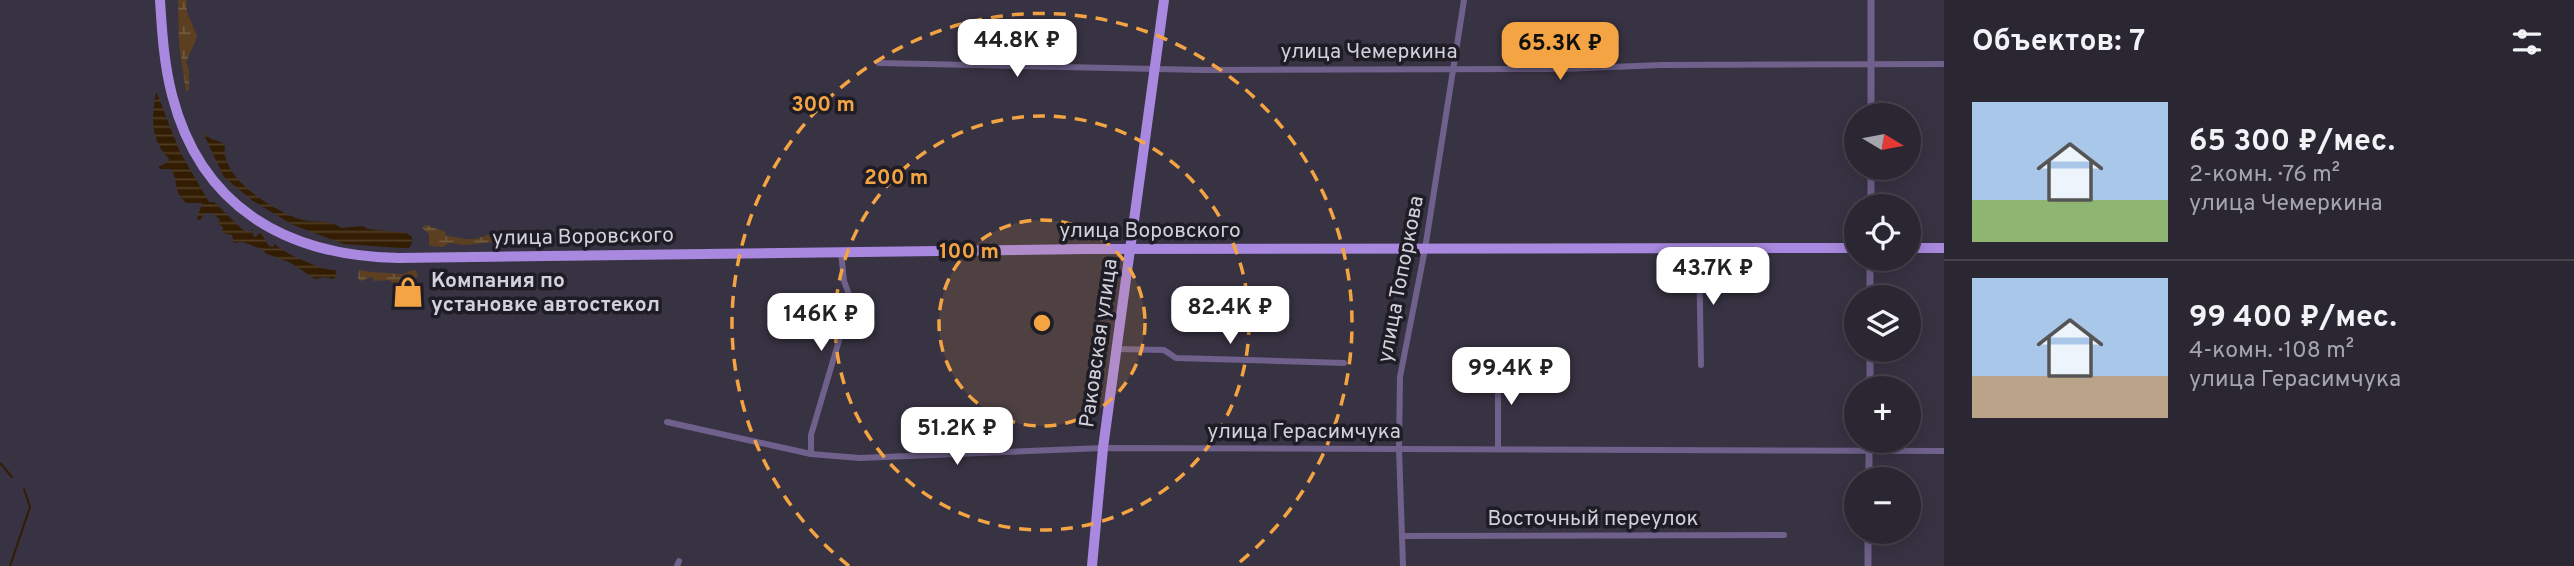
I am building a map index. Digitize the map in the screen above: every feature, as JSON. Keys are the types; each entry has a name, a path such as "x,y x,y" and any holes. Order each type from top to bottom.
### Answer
{"main road":[{"name":"улица Воровского","path":"160,0 165,60 179,118 195,155 221,191 235,204 276,231 322,250 377,257 443,257 1130,249 1844,248"},
{"name":"Раковская улица","path":"1092,566 1103,448 1164,0"},
{"path":"1921,248 1944,248"}],"street":[{"name":"улица Топоркова","path":"1403,566 1399,449 1400,377 1425,249 1464,0"},
{"path":"1871,0 1871,103"},
{"name":"улица Чемеркина","path":"879,63 1204,70 1944,64"},
{"path":"1699,249 1700,365"},
{"path":"811,454 811,436 851,300 841,252"},
{"path":"1117,349 1164,350 1176,358 1344,363"},
{"path":"1498,365 1498,449"},
{"name":"улица Герасимчука","path":"667,422 811,454 860,458 1103,448 1844,451"},
{"name":"улица Герасимчука","path":"1921,451 1944,451"},
{"name":"Восточный переулок","path":"1402,536 1784,535"},
{"path":"1868,544 1868,566"}],"green space":[{"path":"178,0 187,0 188,14 197,37 186,62 189,70 189,90 186,91 179,44"},
{"path":"426,225 446,232 445,236 474,239 497,233 512,240 429,246 429,234 422,228"},
{"path":"359,270 400,274 415,270 418,275 414,282 394,285 390,280 374,281 372,277 361,281 358,279"}],"shaded area":[{"path":"156,91 180,152 209,202 214,202 243,230 249,232 253,229 253,236 256,237 260,232 269,246 273,247 275,244 304,261 335,270 337,276 333,279 315,279 291,263 265,253 264,250 243,242 234,243 232,235 222,233 223,227 218,224 220,219 211,213 205,213 200,220 197,219 202,203 186,203 177,190 171,169 158,167 169,159 155,135 153,119"},
{"path":"203,133 225,146 226,158 239,181 288,215 331,223 341,228 362,226 407,233 412,237 412,243 409,248 344,244 293,225 253,201 224,177"}],"waterway":[{"path":"0,463 12,477"},
{"path":"10,566 30,507 24,489"}],"place":[{"name":"Компания по установке автостекол","path":"408,292"}]}
